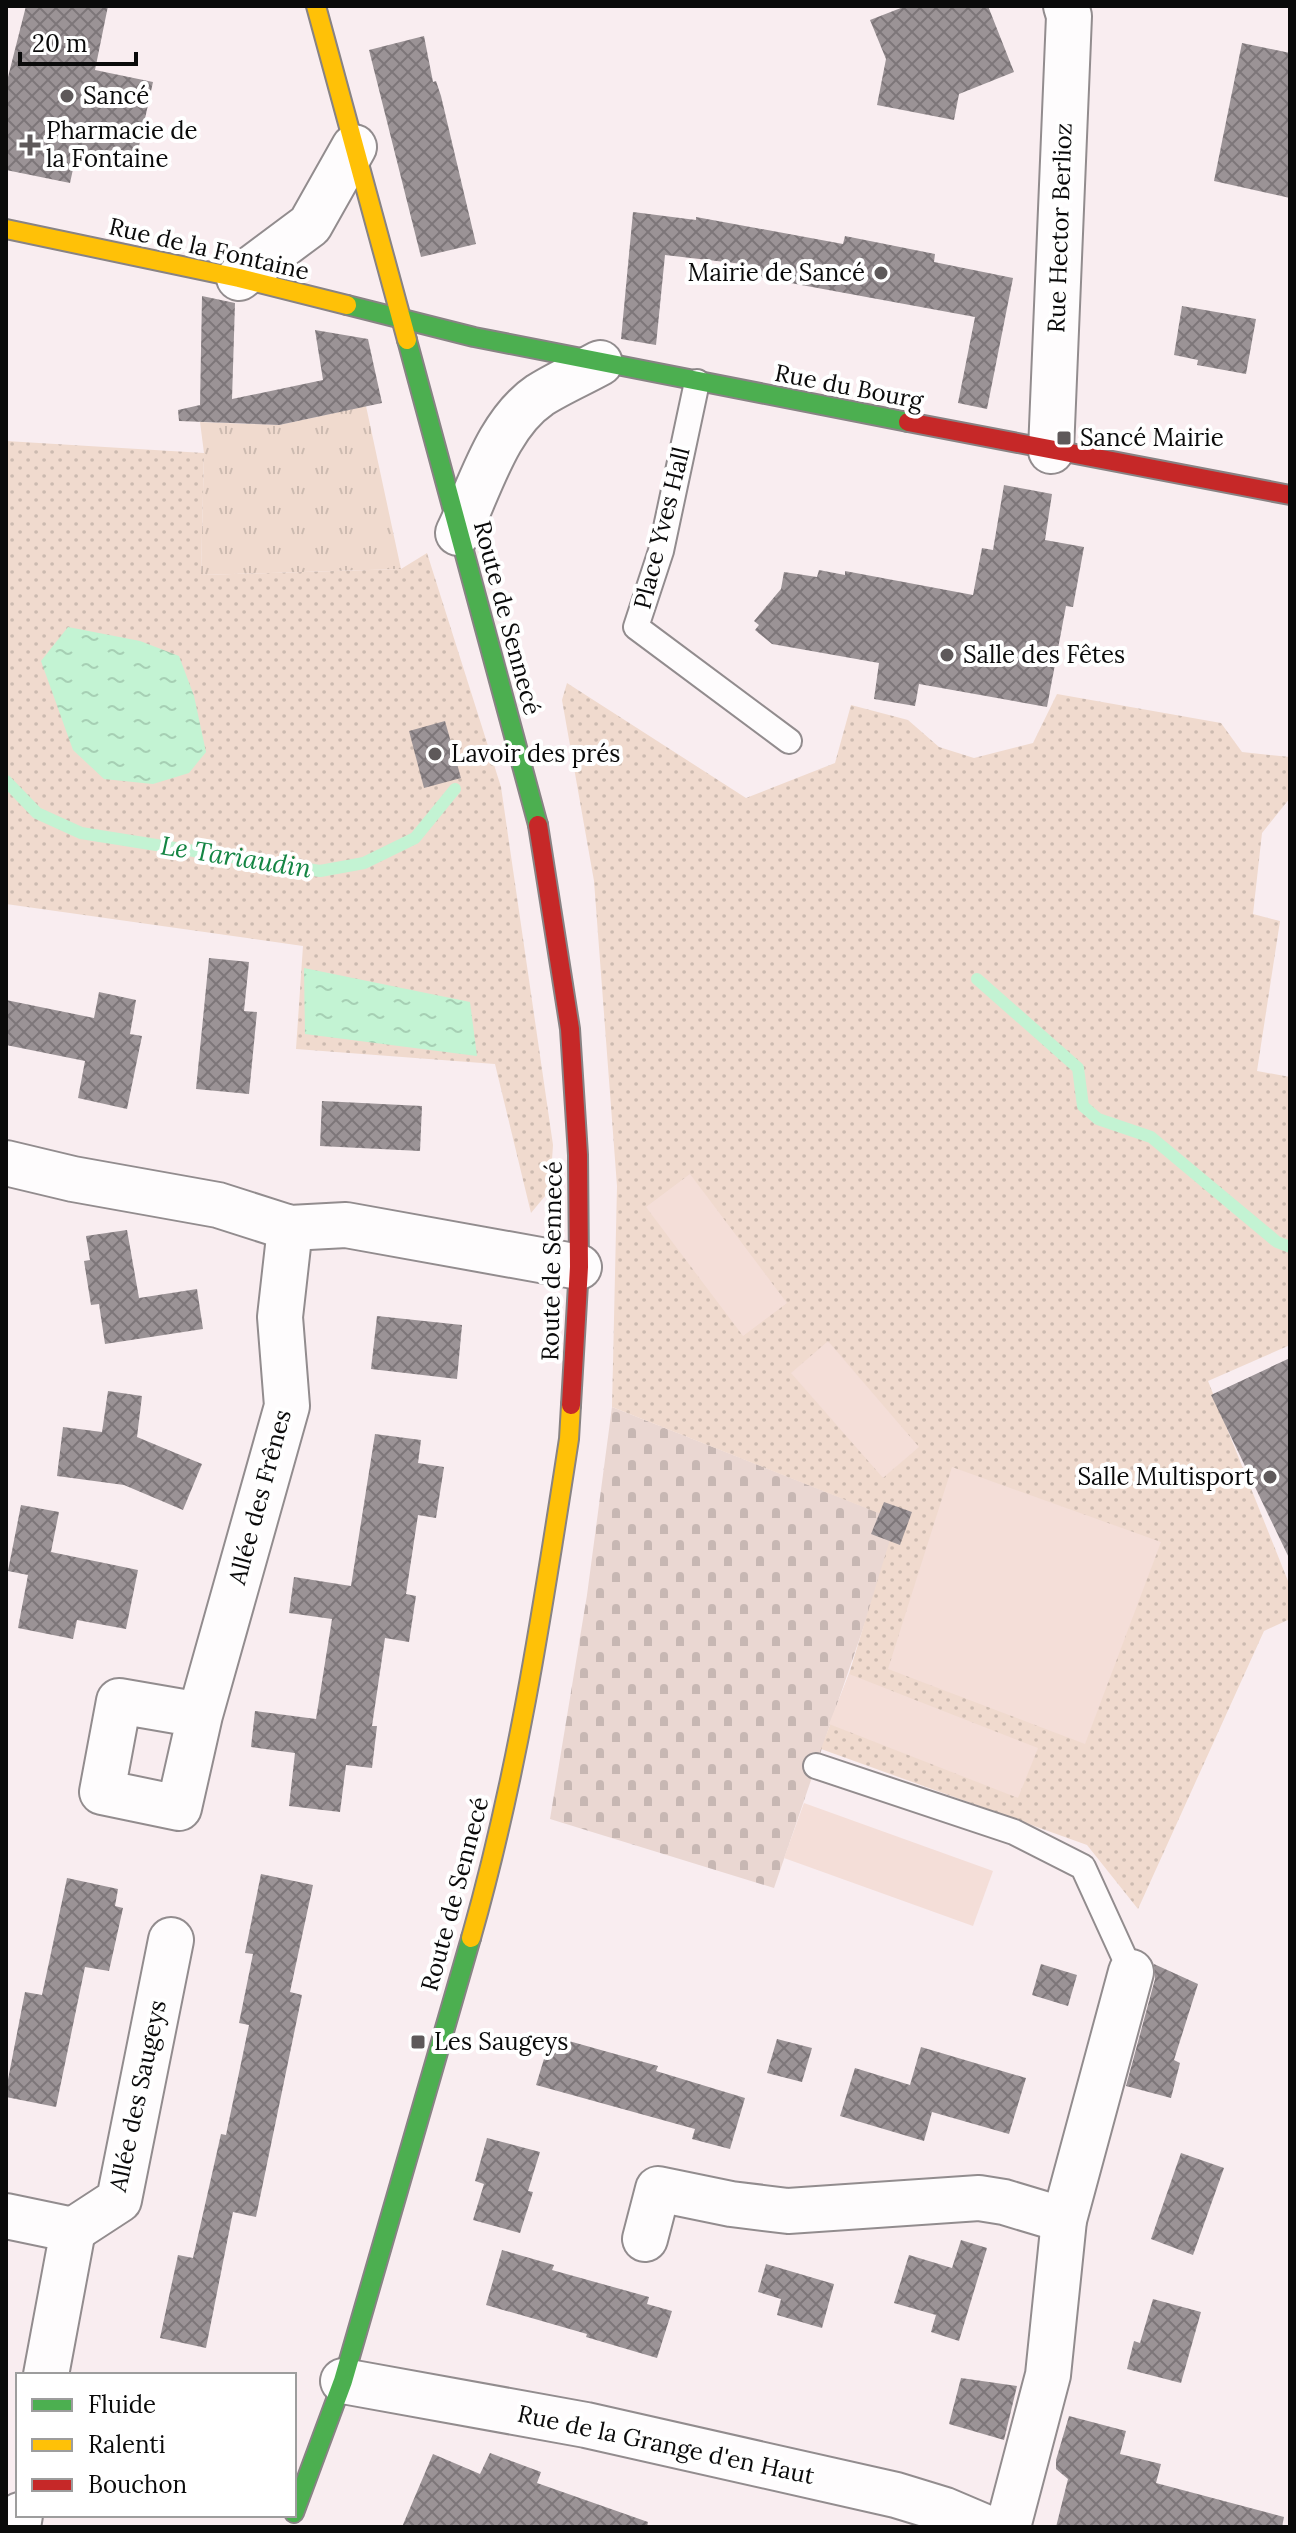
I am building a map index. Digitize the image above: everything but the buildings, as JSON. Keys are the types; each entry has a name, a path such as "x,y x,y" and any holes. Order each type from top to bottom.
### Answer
{"street":[{"name":"Route de Sennecé","path":"296,2509 343,2381 488,1878 531,1684 569,1439 579,1267 578,1155 570,1029 542,844 316,6"},
{"name":"Rue Hector Berlioz","path":"1051,451 1069,16 1066,6"},
{"path":"239,278 310,225 354,147"},
{"name":"Rue de la Fontaine","path":"6,229 239,278 401,319"},
{"name":"Rue du Bourg","path":"401,319 600,363 1290,495"},
{"path":"458,533 499,442 514,419 538,396 600,363"},
{"path":"6,1163 73,1179 218,1205 290,1228 346,1225 579,1267"},
{"name":"Allée des Frênes","path":"200,1715 287,1406 280,1317 290,1228"},
{"name":"Allée des Saugeys","path":"73,2230 119,2200 171,1940"},
{"path":"1008,2527 1048,2375 1064,2220 1131,1972"},
{"path":"645,2239 658,2189 731,2204 788,2211 979,2198 1064,2220"},
{"path":"6,2216 73,2230 46,2373"},
{"name":"Rue de la Grange d'en Haut","path":"343,2381 586,2425 865,2488 945,2510 985,2527"}],"lane":[{"name":"Place Yves Hall","path":"697,382 661,551 636,627 789,741"},
{"path":"816,1766 1014,1832 1083,1867 1131,1972"}],"green space":[{"path":"366,406 401,569 201,575 204,453 200,422 279,425"},
{"path":"6,441 204,453 201,575 401,569 427,553 501,787 553,1145 550,1190 531,1213 495,1064 296,1049 303,946 6,904"},
{"path":"567,683 746,798 835,763 851,705 908,720 939,747 974,758 1033,743 1057,694 1221,723 1242,752 1290,757 1290,798 1262,833 1253,914 1280,921 1257,1071 1290,1077 1290,1345 1208,1381 1290,1586 1290,1619 1264,1631 1138,1909 1087,1845 821,1749 849,1674 896,1520 612,1407 617,1186 594,881 562,700"},
{"path":"612,1407 900,1521 774,1888 550,1819 587,1595"}],"shaded area":[{"path":"690,1174 787,1303 743,1336 646,1207"},
{"path":"828,1341 919,1447 883,1478 791,1373"},
{"path":"952,1467 1161,1542 1085,1744 888,1669"},
{"path":"849,1674 1038,1748 1018,1798 829,1724"},
{"path":"804,1803 993,1871 973,1926 784,1858"}],"water":[{"path":"68,627 140,641 179,656 194,696 206,752 189,773 153,784 104,779 73,750 41,661"},
{"path":"304,968 470,1002 477,1056 305,1034"}],"waterway":[{"name":"Le Tariaudin","path":"6,781 37,813 81,833 320,871 364,863 415,838 455,789"},
{"name":"Le Tariaudin","path":"977,979 1078,1068 1083,1106 1098,1119 1151,1137 1277,1242 1290,1247"}],"traffic: fast":[{"path":"347,305 474,337 908,422"},
{"path":"407,340 538,825"},
{"path":"296,2508 343,2381 471,1938"}],"traffic: slow":[{"path":"316,6 407,340"},
{"path":"6,229 239,278 347,305"},
{"path":"471,1938 488,1876 528,1690 569,1439 571,1405"}],"traffic: jam":[{"path":"908,422 1290,495"},
{"path":"538,825 570,1029 578,1155 579,1267 571,1405"}],"place":[{"name":"Sancé","path":"67,96"},
{"name":"Pharmacie de la Fontaine","path":"30,145"},
{"name":"Mairie de Sancé","path":"881,273"},
{"name":"Sancé Mairie","path":"1064,438"},
{"name":"Salle des Fêtes","path":"947,655"},
{"name":"Lavoir des prés","path":"435,754"},
{"name":"Salle Multisport","path":"1270,1477"},
{"name":"Les Saugeys","path":"418,2042"}]}
